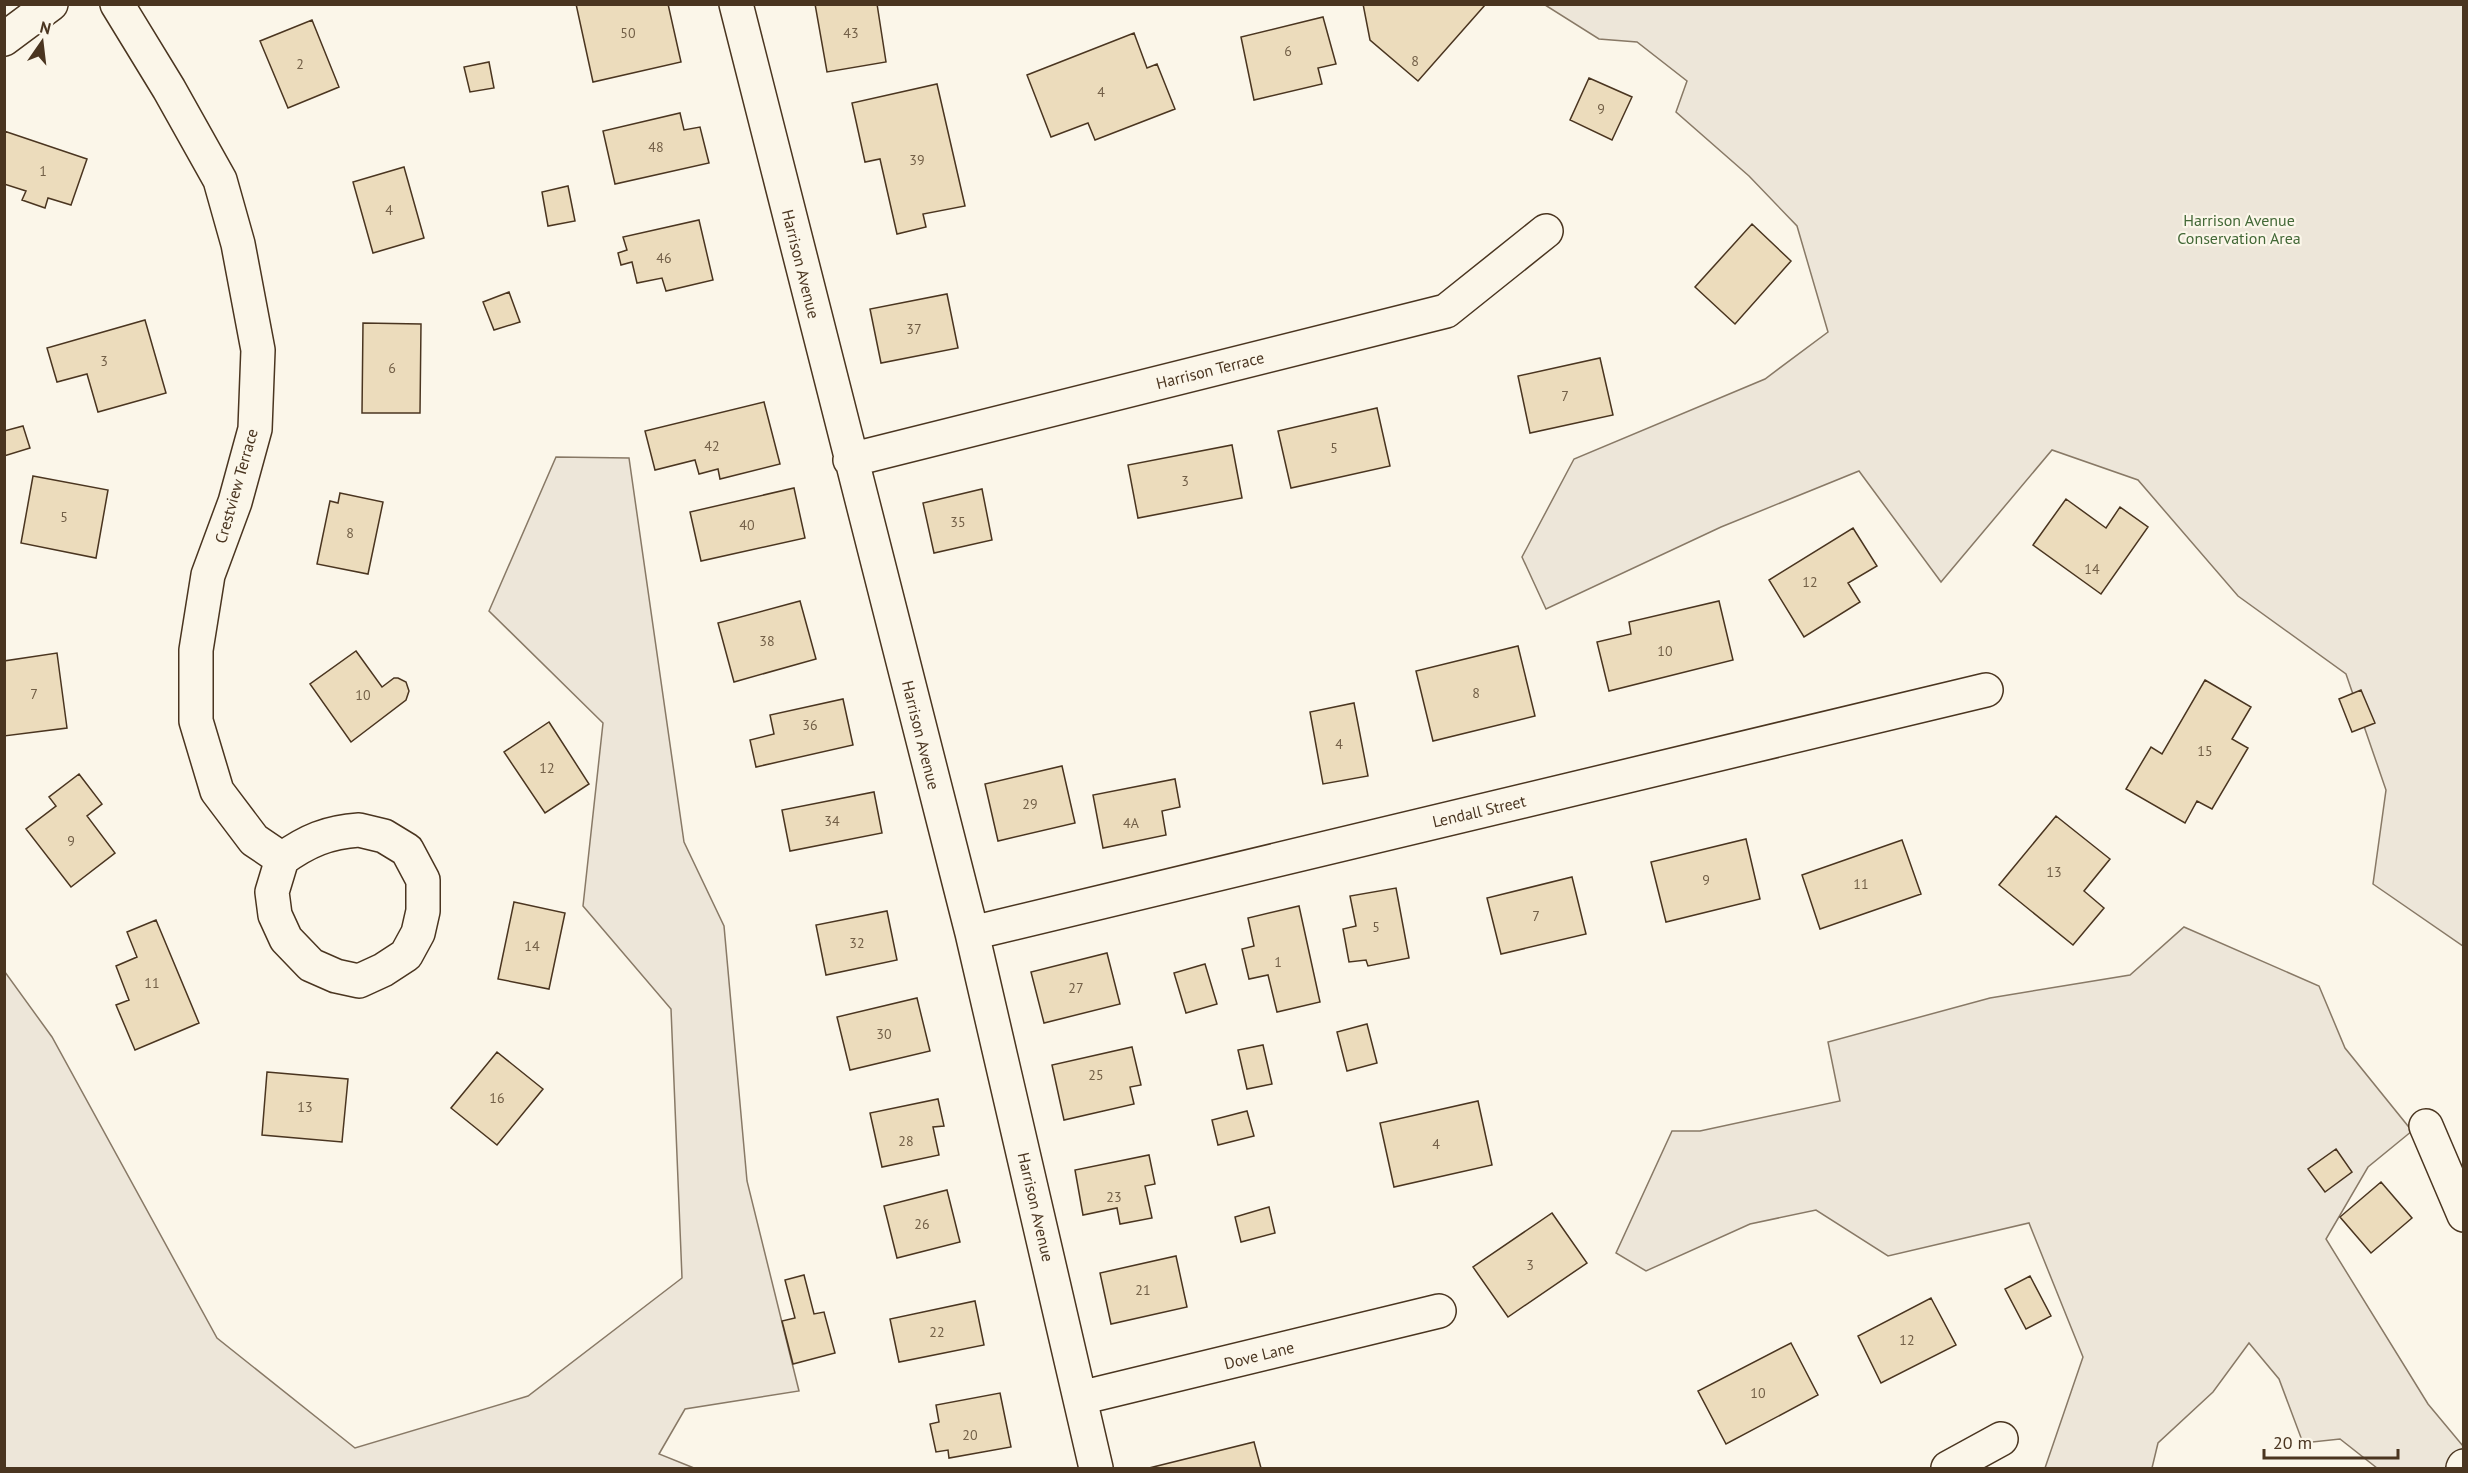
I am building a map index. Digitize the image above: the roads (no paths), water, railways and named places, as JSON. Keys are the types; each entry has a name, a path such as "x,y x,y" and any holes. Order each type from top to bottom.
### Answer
{"street":[{"path":"4,39 51,4"},
{"name":"Crestview Terrace","path":"117,4 169,89 220,180 238,244 258,350 255,429 235,502 208,575 196,650 196,721 217,791 254,840 282,859"},
{"name":"Harrison Avenue","path":"736,4 972,933 1096,1468"},
{"name":"Harrison Terrace","path":"850,460 1446,311 1546,231"},
{"name":"Lendall Street","path":"972,933 1986,690"},
{"path":"359,830 384,836 407,850 423,880 423,911 418,933 406,955 383,970 359,981 336,976 311,965 286,939 275,915 272,892 282,859 296,849 335,832 359,830"},
{"path":"2426,1126 2463,1215"},
{"name":"Dove Lane","path":"1080,1398 1439,1311"},
{"path":"1948,1468 2001,1439"}],"park label":[{"name":"Harrison Avenue Conservation Area","path":"2239,229"}]}
